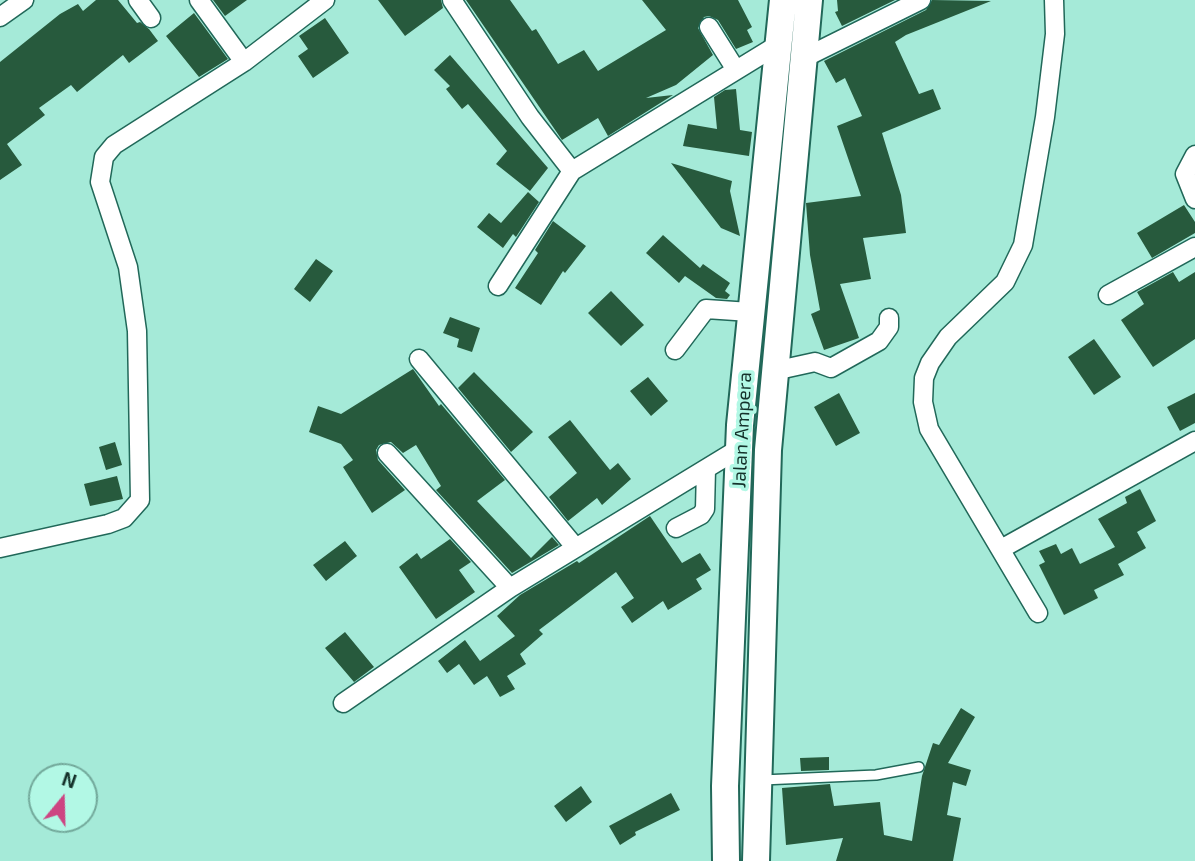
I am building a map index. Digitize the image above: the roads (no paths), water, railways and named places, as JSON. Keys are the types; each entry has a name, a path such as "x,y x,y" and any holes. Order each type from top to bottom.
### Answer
{"main road":[{"name":"Jalan Ampera","path":"726,861 725,786 740,448 750,312 783,0"},
{"name":"Jalan Ampera","path":"756,861 774,371 802,59 810,0"},
{"path":"755,272 782,275"}],"street":[{"path":"0,17 24,0"},
{"path":"138,0 151,18"},
{"path":"199,0 244,62"},
{"path":"0,548 108,524 124,518 140,500 136,331 128,267 100,182 100,167 104,157 114,145 244,62 325,0"},
{"path":"452,0 523,108 572,171"},
{"path":"802,59 921,0"},
{"path":"1038,613 929,429 923,402 924,378 929,363 948,337 1005,282 1023,245 1045,117 1055,34 1054,0"},
{"path":"709,27 736,70"},
{"path":"498,286 572,171 779,44"},
{"path":"1195,155 1185,174 1195,199"},
{"path":"1108,295 1195,247"},
{"path":"675,350 706,309 750,312"},
{"path":"774,371 815,362 831,369 879,341 889,327 889,318"},
{"path":"419,359 576,548"},
{"path":"1001,549 1195,441"},
{"path":"343,703 510,588 740,448"},
{"path":"387,453 510,588"},
{"path":"676,527 701,515 705,509 705,469"}],"lane":[{"path":"757,780 876,775 919,767"}]}
